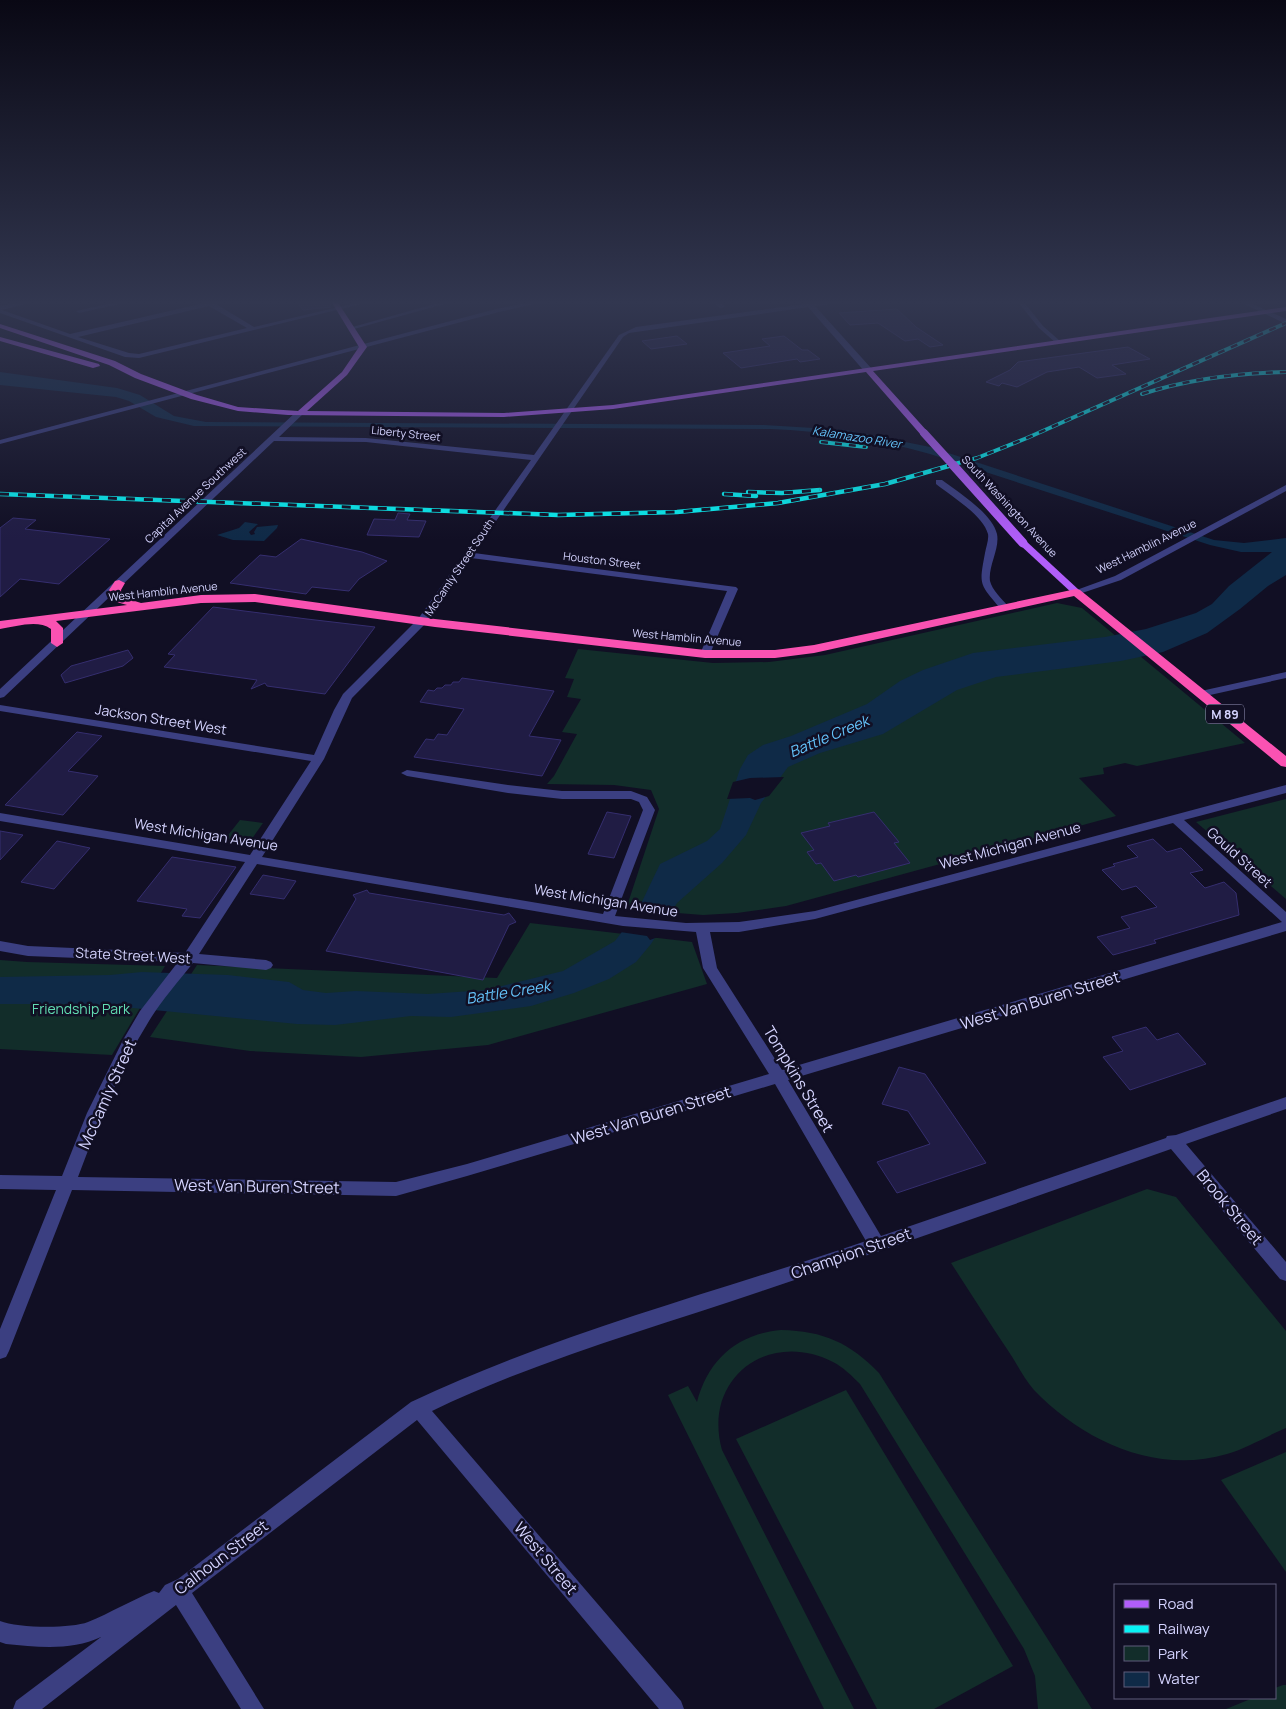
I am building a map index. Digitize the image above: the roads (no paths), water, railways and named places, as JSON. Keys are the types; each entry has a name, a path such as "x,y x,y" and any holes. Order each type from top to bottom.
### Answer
{"highway":[{"path":"119,583 115,590 117,598 123,602 147,606"},
{"name":"West Hamblin Avenue","path":"1,624 202,599 255,598 422,621 705,654 775,654 814,649 1004,606 1076,592"},
{"name":"South Washington Avenue","path":"1076,592 1286,763"},
{"path":"35,620 50,623 57,628 57,643"}],"main road":[{"path":"151,381 212,404 238,409 300,413 504,415 569,411 658,401 795,381"},
{"name":"Capital Avenue Southwest","path":"300,413 334,381"},
{"name":"South Washington Avenue","path":"878,381 1023,543 1076,592"}],"street":[{"path":"0,442 231,381"},
{"name":"McCamly Street South","path":"253,858 318,759 339,710 349,694 422,621 590,381"},
{"name":"Capital Avenue Southwest","path":"0,695 300,413"},
{"name":"Liberty Street","path":"273,439 366,440 536,458"},
{"path":"939,482 974,509 992,530 993,536 984,580 988,589 1004,606"},
{"name":"West Hamblin Avenue","path":"1076,592 1118,578 1286,488"},
{"name":"Houston Street","path":"469,555 728,589 705,654"},
{"path":"1201,694 1286,675"},
{"name":"Jackson Street West","path":"0,708 318,759"},
{"path":"407,773 508,790 631,795 641,798 646,802 649,810 608,918"},
{"name":"West Michigan Avenue","path":"0,817 253,858 623,922 704,928 762,925 815,914 1286,788"},
{"name":"Gould Street","path":"1174,818 1286,919"},
{"name":"McCamly Street","path":"0,1351 106,1089 130,1040 145,1015 186,962 253,858"},
{"name":"West Van Buren Street","path":"0,1182 204,1184 396,1189 467,1170 1286,926"},
{"name":"Tompkins Street","path":"704,928 703,936 710,968 878,1244"},
{"name":"State Street West","path":"0,946 28,950 186,962 266,965"},
{"name":"Champion Street","path":"418,1408 442,1396 559,1349 878,1244 1173,1140 1286,1103"},
{"name":"Brook Street","path":"1173,1140 1286,1274"},
{"name":"Calhoun Street","path":"24,1709 418,1408"},
{"name":"West Street","path":"418,1408 665,1706"},
{"path":"0,1631 6,1634 48,1637 87,1633 178,1590 253,1709"}],"water":[{"path":"0,381 64,381 117,388 140,395 174,416 206,422 764,425 846,430 930,447 1214,540 1244,543 1286,538 1286,575 1268,586 1207,633 1163,652 1121,661 996,677 957,690 883,734 820,753 788,767 761,803 746,835 722,863 677,903 651,944 636,962 609,979 574,993 531,1006 451,1017 411,1016 335,1025 297,1024 92,1004 0,1004 0,977 110,975 142,972 228,975 289,982 303,990 326,993 356,991 428,994 486,990 563,971 615,941 637,912 660,864 707,841 720,829 740,769 748,755 763,745 791,736 867,704 900,681 923,670 973,653 1105,637 1146,629 1196,613 1212,604 1229,586 1272,552 1241,552 1210,545 930,454 891,444 851,437 770,429 194,426 156,417 129,401 116,397 0,385"},
{"path":"245,522 258,524 249,532 251,535 255,534 254,532 257,527 278,525 264,541 233,540 217,535 239,528"}],"railway":[{"path":"947,466 977,458 1027,438 1156,381"},
{"path":"1142,394 1196,381"},
{"path":"821,442 866,447"},
{"path":"0,494 558,515 677,512 778,503 885,484 952,465"},
{"path":"748,492 782,493 820,490"},
{"path":"724,494 756,496"}],"water label":[{"name":"Kalamazoo River","path":"857,437"},
{"name":"Battle Creek","path":"829,736"},
{"name":"Battle Creek","path":"508,992"}],"park label":[{"name":"Friendship Park","path":"81,1008"}]}
